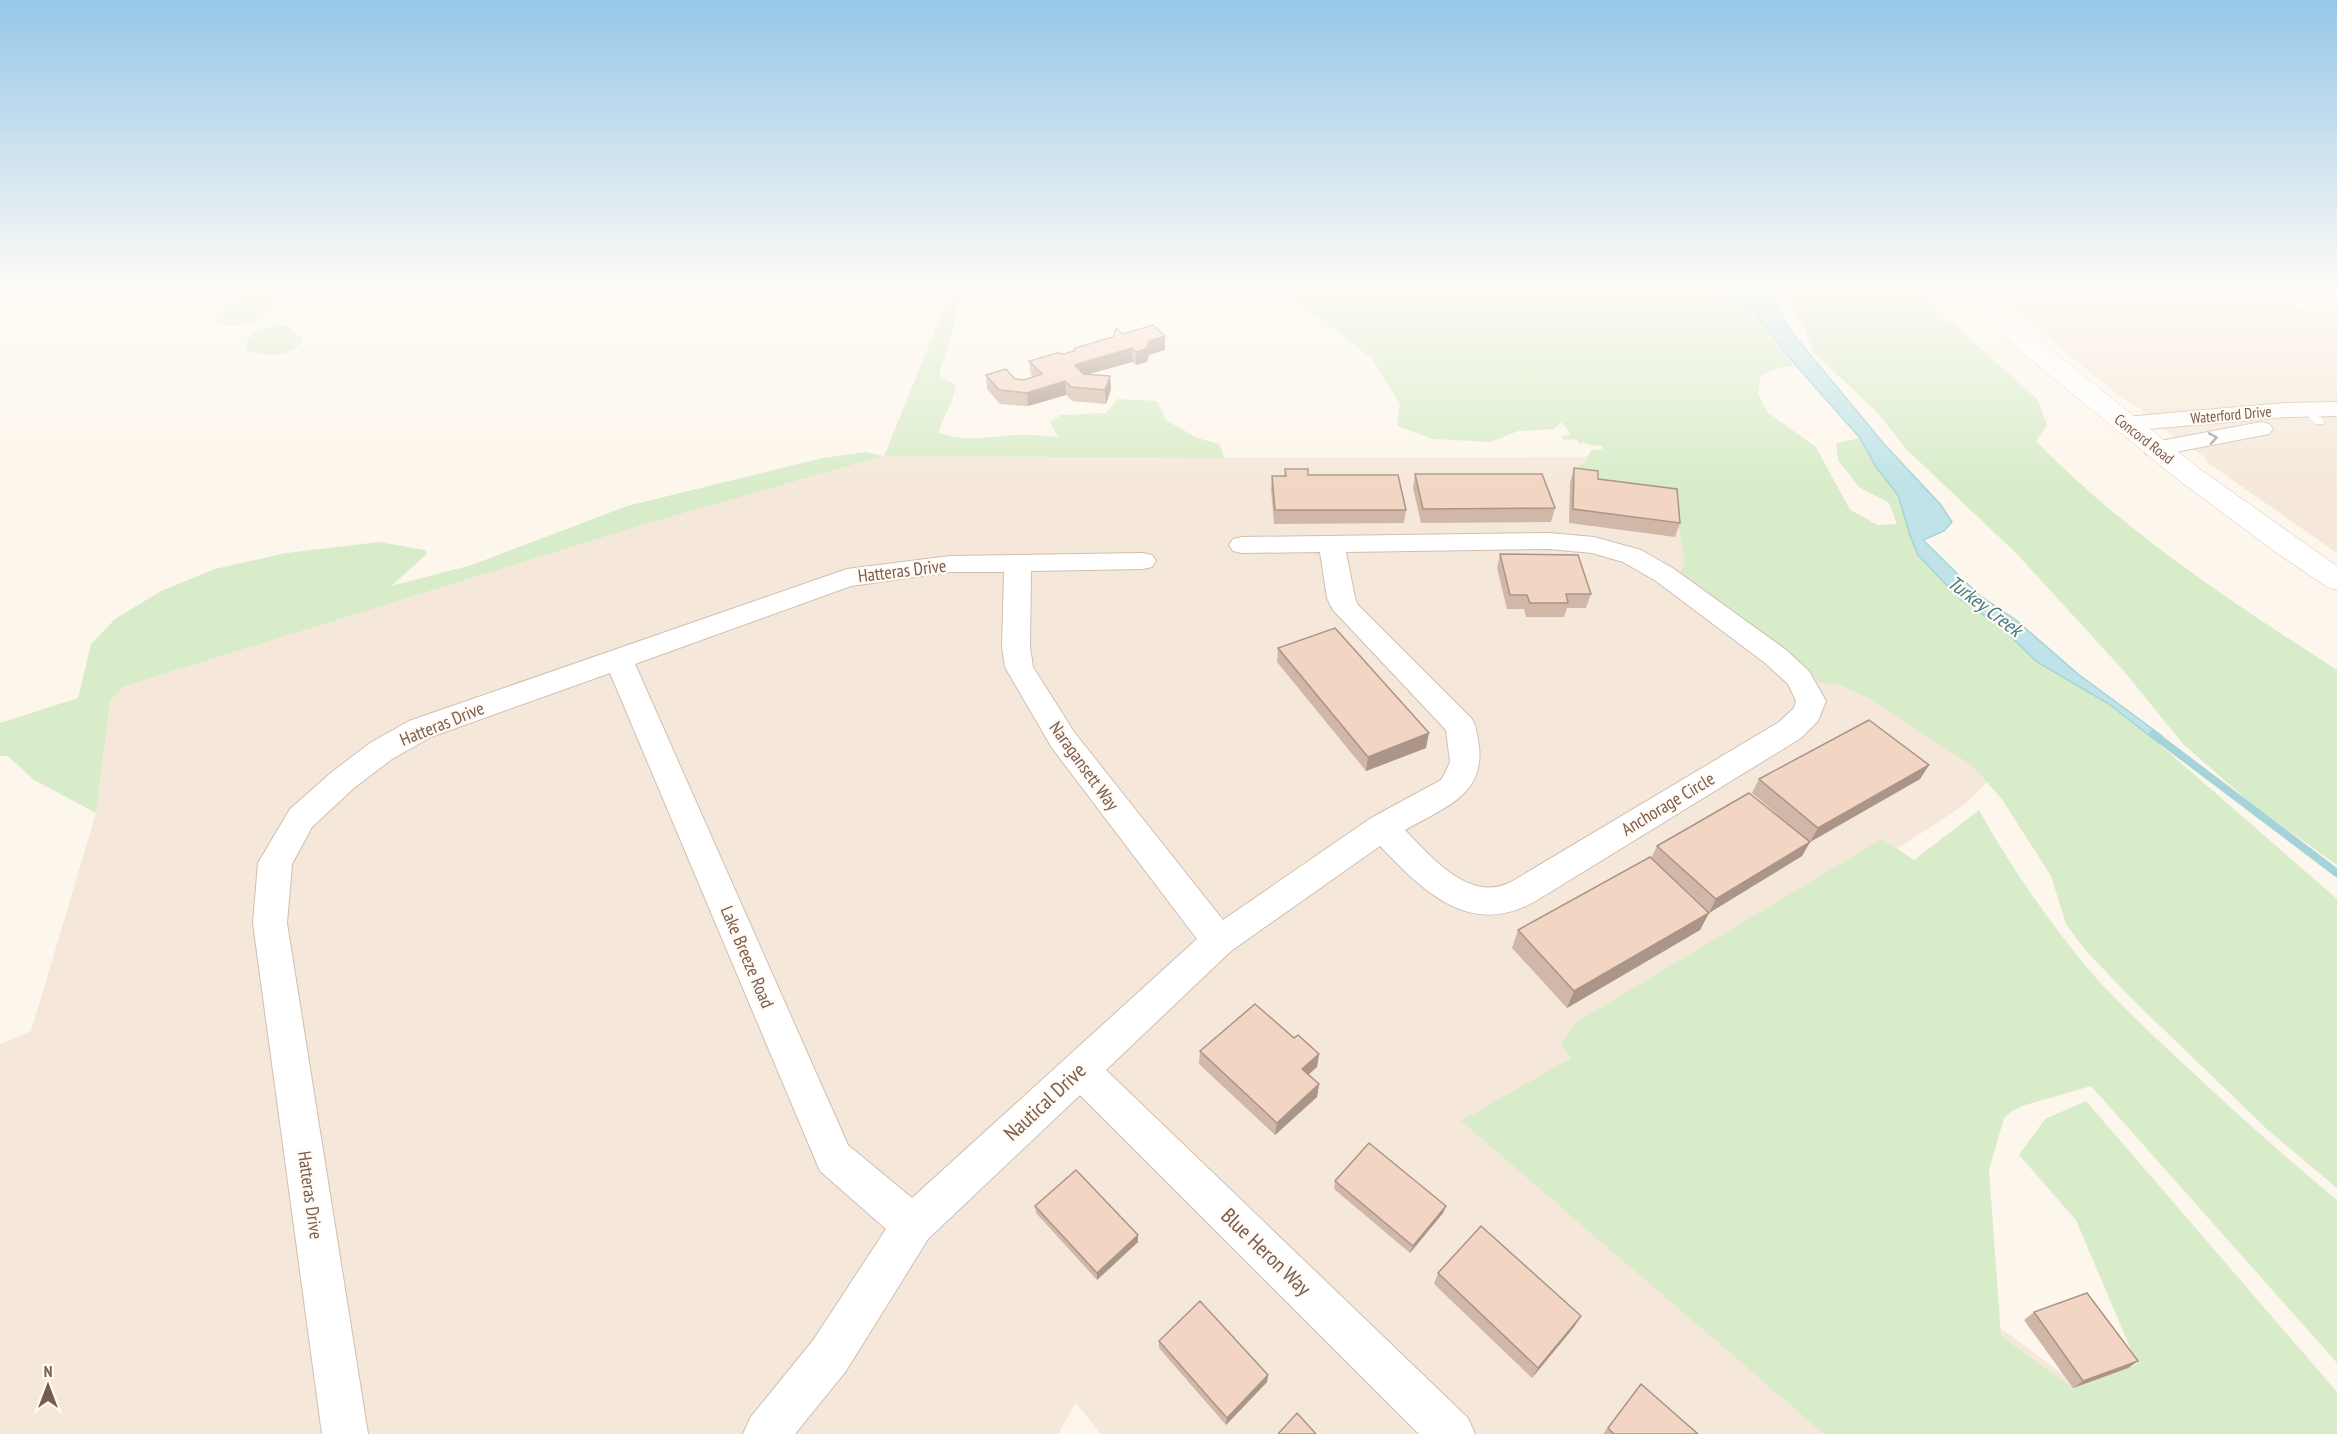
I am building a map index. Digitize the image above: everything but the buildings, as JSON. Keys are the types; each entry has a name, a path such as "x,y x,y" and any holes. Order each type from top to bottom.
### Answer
{"main road":[{"name":"Concord Road","path":"2040,354 2155,449 2268,536 2337,580"}],"street":[{"name":"Waterford Drive","path":"2125,424 2252,413 2325,415"},
{"name":"Waterford Drive","path":"2155,449 2272,428 2325,415"},
{"name":"Anchorage Circle","path":"1242,545 1549,541 1571,542 1618,551 1665,575 1775,656 1799,678 1811,702 1806,713 1790,730 1541,881 1504,900 1472,900 1451,891 1439,883 1382,827"},
{"path":"1332,544 1341,598 1347,610 1356,622 1455,719 1461,728 1465,747 1463,768 1452,788 1382,827"},
{"name":"Hatteras Drive","path":"345,1434 270,923 274,863 302,818 343,780 381,751 420,729 847,578 950,564 1143,561"},
{"name":"Naragansett Way","path":"1018,564 1016,647 1019,667 1063,740 1219,941"},
{"name":"Lake Breeze Road","path":"619,660 834,1158 913,1225"},
{"name":"Nautical Drive","path":"766,1434 830,1355 913,1225 1219,941 1382,827"},
{"name":"Blue Heron Way","path":"1080,1070 1452,1434"}],"lane":[{"path":"2252,413 2272,428"}],"shaded area":[{"path":"2068,354 2337,354 2337,553 2208,463 2205,457 2173,436 2142,409 2123,399"},
{"path":"884,456 1599,457 1999,770 1964,805 1581,1056 1949,1290 2144,1434 1101,1434 1076,1403 1058,1434 0,1434 0,1044 31,1031 96,813 110,702 122,687 642,525"}],"green space":[{"path":"926,354 946,354 939,374 941,378 955,384 953,397 939,433 967,438 1020,435 1058,437 1050,422 1061,415 1106,413 1117,399 1157,401 1166,420 1197,438 1219,444 1225,458 884,456"},
{"path":"1366,354 1785,354 1793,365 1772,370 1761,376 1758,394 1768,413 1816,447 1850,510 1878,525 1897,524 1889,503 1859,487 1838,460 1836,443 1860,438 1876,467 1898,495 1910,535 1961,600 2000,626 2037,662 2109,704 2158,743 2337,899 2337,1188 2269,1131 2136,1003 2085,950 2066,924 2051,876 2001,798 1973,766 1870,699 1840,685 1818,682 1800,664 1679,573 1685,565 1674,496 1595,478 1575,468 1585,462 1591,450 1603,449 1601,445 1592,446 1583,442 1581,445 1576,439 1564,440 1561,436 1571,434 1561,422 1554,429 1518,431 1491,442 1433,439 1397,426 1400,404 1371,358"},
{"path":"1815,354 1987,354 2038,400 2047,425 2036,441 2105,506 2219,592 2337,670 2337,865 2254,806 2183,744 2123,670 2016,553 1906,449 1877,412"},
{"path":"866,452 884,456 642,525 122,687 110,702 96,813 34,780 8,756 0,756 0,723 78,698 91,644 115,619 161,591 215,569 286,553 379,542 425,550 427,554 391,586 472,565 627,506 823,458"},
{"path":"1979,810 2031,893 2060,933 2120,1004 2274,1147 2337,1200 2337,1363 2091,1086 2025,1105 2004,1118 1989,1170 2001,1336 2073,1388 2137,1364 2076,1220 2019,1155 2045,1119 2086,1101 2337,1392 2337,1434 1824,1434 1461,1121 1571,1058 1561,1044 1577,1022 1882,839 1914,860"}],"water":[{"path":"1787,354 1810,354 1884,444 1941,505 1952,522 1944,531 1923,540 1979,595 2016,620 2078,674 2162,736 2159,743 2109,704 2037,662 2000,626 1961,600 1918,555 1898,495 1876,467 1860,438"}],"waterway":[{"name":"Turkey Creek","path":"2153,734 2337,873"}]}
